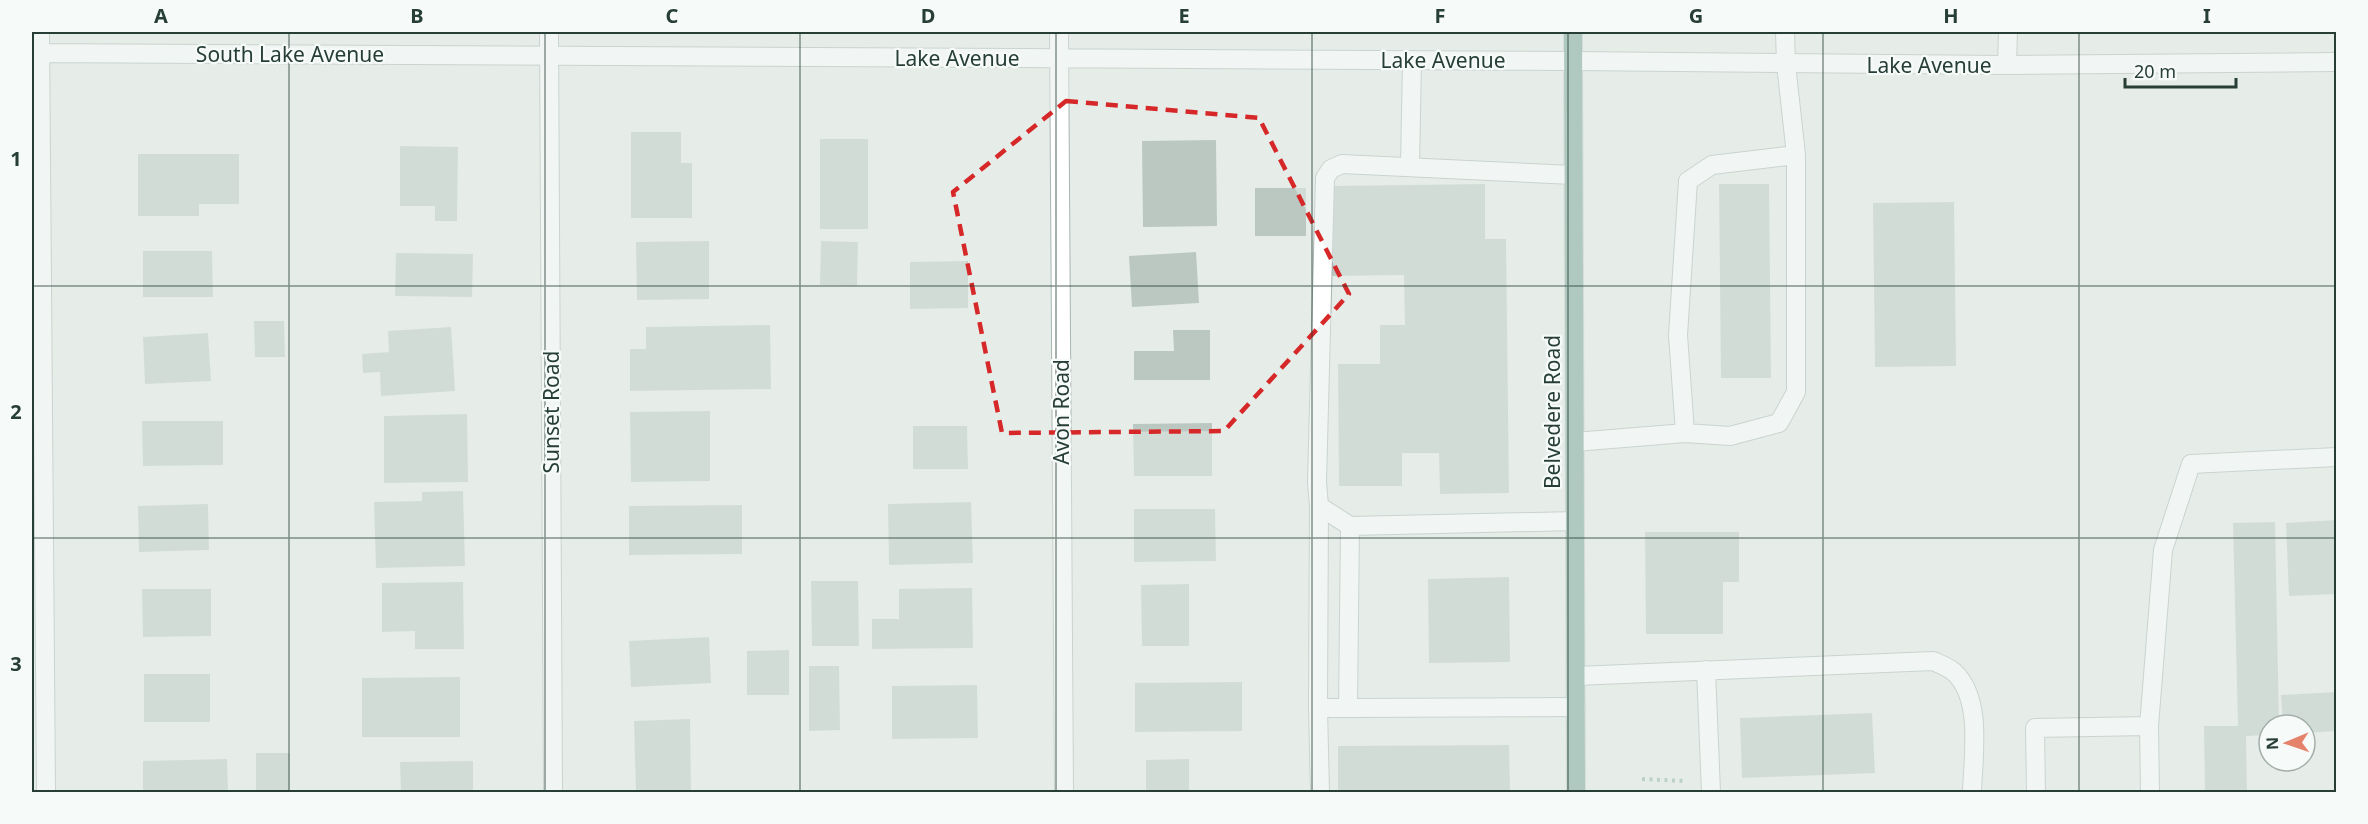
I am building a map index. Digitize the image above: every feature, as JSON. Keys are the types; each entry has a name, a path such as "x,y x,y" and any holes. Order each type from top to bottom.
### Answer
{"main road":[{"name":"Belvedere Road","path":"1573,32 1576,792"}],"street":[{"path":"40,32 36,53 38,562 46,792"},
{"name":"Sunset Road","path":"549,32 553,792"},
{"name":"Avon Road","path":"1059,32 1064,792"},
{"path":"1575,442 1684,433 1730,436 1779,423 1796,392 1796,155 1786,64 1785,32"},
{"path":"2007,65 2008,32"},
{"name":"South Lake Avenue","path":"36,53 549,55"},
{"name":"Lake Avenue","path":"549,55 2007,65 2337,62"},
{"path":"1410,167 1412,60"},
{"path":"1684,433 1678,335 1688,181 1712,165 1796,155"},
{"path":"1320,792 1317,482 1325,178 1331,169 1342,164 1574,175"},
{"path":"2150,792 2149,726 2163,550 2191,464 2337,457"},
{"path":"1319,506 1350,526 1575,521"},
{"path":"1348,708 1350,526"},
{"path":"1576,676 1933,662 1952,670 1968,694 1973,718 1972,792"},
{"path":"1706,670 1711,792"},
{"path":"1318,708 1576,707"},
{"path":"2036,792 2035,728 2149,726"}],"path":[{"path":"1642,779 1683,781"}],"highlighted area":[{"path":"1066,101 1259,118 1349,294 1224,431 1002,433 953,192"}],"building":[{"path":"631,132 681,132 681,163 692,163 692,218 631,218"},
{"path":"820,139 868,139 868,229 820,229"},
{"path":"1216,140 1217,226 1143,227 1142,141"},
{"path":"400,146 458,147 457,221 435,221 435,206 400,206"},
{"path":"138,154 239,154 239,204 199,204 199,216 138,216"},
{"path":"1485,184 1485,239 1506,239 1509,493 1440,494 1439,453 1402,453 1402,486 1339,486 1338,364 1380,364 1380,325 1405,325 1404,275 1332,276 1331,186"},
{"path":"1719,184 1769,184 1771,378 1721,378"},
{"path":"1255,188 1306,188 1306,236 1255,236"},
{"path":"1954,202 1956,366 1875,367 1873,203"},
{"path":"709,241 709,299 637,300 636,242"},
{"path":"821,241 858,242 857,286 820,285"},
{"path":"143,251 212,251 213,297 143,297"},
{"path":"1196,252 1199,303 1132,307 1129,256"},
{"path":"396,253 473,254 472,297 395,296"},
{"path":"968,261 968,308 910,309 910,262"},
{"path":"254,321 284,321 285,357 255,357"},
{"path":"770,325 771,389 630,391 630,349 646,349 646,327"},
{"path":"451,327 455,391 381,396 380,372 363,373 362,354 389,352 388,331"},
{"path":"1173,330 1210,330 1210,380 1134,380 1134,351 1174,351"},
{"path":"208,333 211,381 145,384 143,337"},
{"path":"710,411 710,481 631,482 630,412"},
{"path":"467,414 468,482 384,483 384,416"},
{"path":"142,421 223,421 223,465 143,466"},
{"path":"1212,423 1212,476 1134,476 1133,424"},
{"path":"913,426 967,426 968,469 913,469"},
{"path":"463,491 465,566 376,568 374,502 422,501 422,492"},
{"path":"971,502 973,563 889,565 888,504"},
{"path":"208,504 209,550 139,552 138,506"},
{"path":"742,505 742,554 629,555 629,506"},
{"path":"1134,509 1215,509 1216,561 1134,562"},
{"path":"2336,520 2336,594 2289,596 2286,523"},
{"path":"2275,522 2279,713 2257,713 2257,736 2246,736 2247,792 2205,792 2204,726 2238,726 2233,523"},
{"path":"1645,532 1739,532 1739,582 1723,582 1723,634 1646,634"},
{"path":"1509,577 1510,662 1429,663 1428,579"},
{"path":"811,581 858,581 859,646 812,646"},
{"path":"463,582 464,649 415,649 415,631 382,632 382,583"},
{"path":"1189,584 1189,646 1142,646 1141,585"},
{"path":"972,588 973,648 872,649 872,619 899,619 899,589"},
{"path":"142,589 211,589 211,636 143,637"},
{"path":"709,637 711,683 631,687 629,641"},
{"path":"789,650 789,695 747,695 747,651"},
{"path":"809,666 839,666 840,730 809,731"},
{"path":"144,674 210,674 210,722 144,722"},
{"path":"460,677 460,737 362,737 362,678"},
{"path":"1242,682 1242,731 1135,732 1135,683"},
{"path":"977,685 978,738 892,739 892,686"},
{"path":"2336,692 2336,731 2317,732 2317,713 2282,713 2281,695"},
{"path":"1872,713 1875,773 1742,778 1740,718"},
{"path":"690,719 691,792 636,792 634,721"},
{"path":"1509,745 1510,790 1338,791 1338,746"},
{"path":"256,753 290,753 290,792 256,792"},
{"path":"227,759 228,792 143,792 143,761"},
{"path":"1189,759 1189,792 1146,792 1146,760"},
{"path":"473,761 473,792 401,792 400,762"}]}
